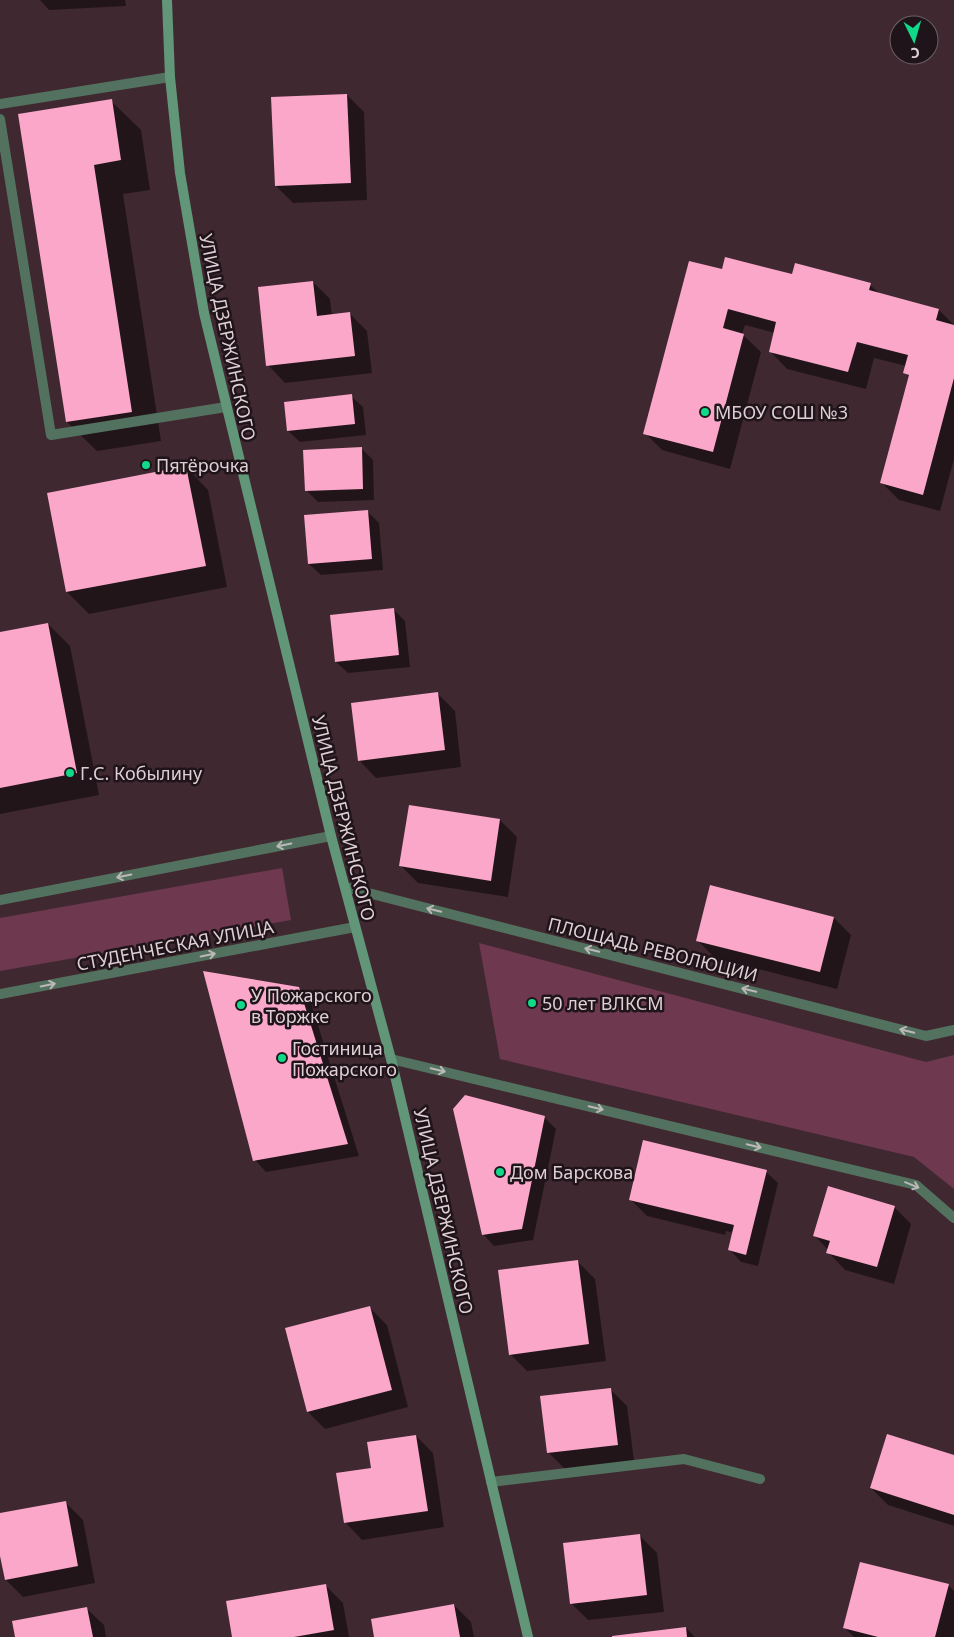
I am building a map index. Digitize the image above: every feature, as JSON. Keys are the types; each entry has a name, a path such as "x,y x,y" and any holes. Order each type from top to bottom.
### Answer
{"main road":[{"name":"УЛИЦА ДЗЕРЖИНСКОГО","path":"167,0 170,77 180,173 204,313 332,836 391,1059 528,1637"}],"street":[{"path":"0,104 170,77"},
{"path":"0,119 51,435 226,407"},
{"path":"0,900 332,836"},
{"name":"ПЛОЩАДЬ РЕВОЛЮЦИИ","path":"345,887 926,1036 954,1030"},
{"name":"СТУДЕНЧЕСКАЯ УЛИЦА","path":"0,994 355,927"},
{"path":"391,1059 916,1185 954,1218"},
{"path":"491,1482 684,1460 760,1480"}],"shaded area":[{"path":"282,868 291,920 0,971 0,918"},
{"path":"479,943 926,1062 954,1055 954,1189 914,1157 500,1059"}],"building":[{"path":"347,94 351,183 275,186 271,97"},
{"path":"112,99 121,160 94,165 132,412 66,422 18,114"},
{"path":"725,257 792,274 795,263 871,283 869,290 939,309 936,320 954,325 954,378 923,495 880,483 909,375 903,373 908,355 857,342 848,372 769,352 776,322 728,309 723,328 744,334 713,452 643,434 689,261 722,269"},
{"path":"313,281 317,316 350,312 355,356 266,366 258,287"},
{"path":"352,394 355,424 287,431 284,402"},
{"path":"362,447 363,489 305,491 303,450"},
{"path":"186,466 206,566 66,592 47,493"},
{"path":"368,510 372,559 308,564 304,515"},
{"path":"394,608 399,655 335,662 330,615"},
{"path":"48,623 77,773 0,788 0,632"},
{"path":"438,692 445,750 358,761 351,703"},
{"path":"409,805 500,819 491,881 399,866"},
{"path":"710,885 834,917 820,972 696,941"},
{"path":"203,971 299,987 348,1144 253,1161"},
{"name":"Дом Барскова","path":"465,1095 545,1116 522,1229 482,1235 453,1109"},
{"path":"643,1140 767,1170 746,1255 728,1250 734,1225 629,1200"},
{"path":"828,1186 895,1206 877,1267 826,1253 830,1241 813,1236"},
{"path":"578,1260 589,1344 509,1355 498,1270"},
{"path":"370,1306 392,1390 307,1412 285,1328"},
{"path":"611,1388 618,1445 547,1453 540,1396"},
{"path":"887,1434 954,1455 954,1515 870,1488"},
{"path":"416,1435 428,1511 344,1523 336,1473 371,1468 367,1442"},
{"path":"66,1501 78,1566 5,1580 0,1556 0,1513"},
{"path":"640,1534 647,1595 570,1604 563,1543"},
{"path":"860,1562 949,1584 935,1637 878,1637 843,1628"},
{"path":"326,1584 334,1630 294,1637 232,1637 226,1601"},
{"path":"454,1604 460,1637 374,1637 371,1619"},
{"path":"87,1607 93,1637 15,1637 12,1621"},
{"path":"686,1627 687,1637 612,1637 612,1636"}],"place":[{"name":"МБОУ СОШ №3","path":"705,412"},
{"name":"Пятёрочка","path":"146,465"},
{"name":"Г.С. Кобылину","path":"70,773"},
{"name":"50 лет ВЛКСМ","path":"532,1003"},
{"name":"У Пожарского в Торжке","path":"241,1005"},
{"name":"Гостиница Пожарского","path":"282,1058"},
{"name":"Дом Барскова","path":"500,1172"}]}
